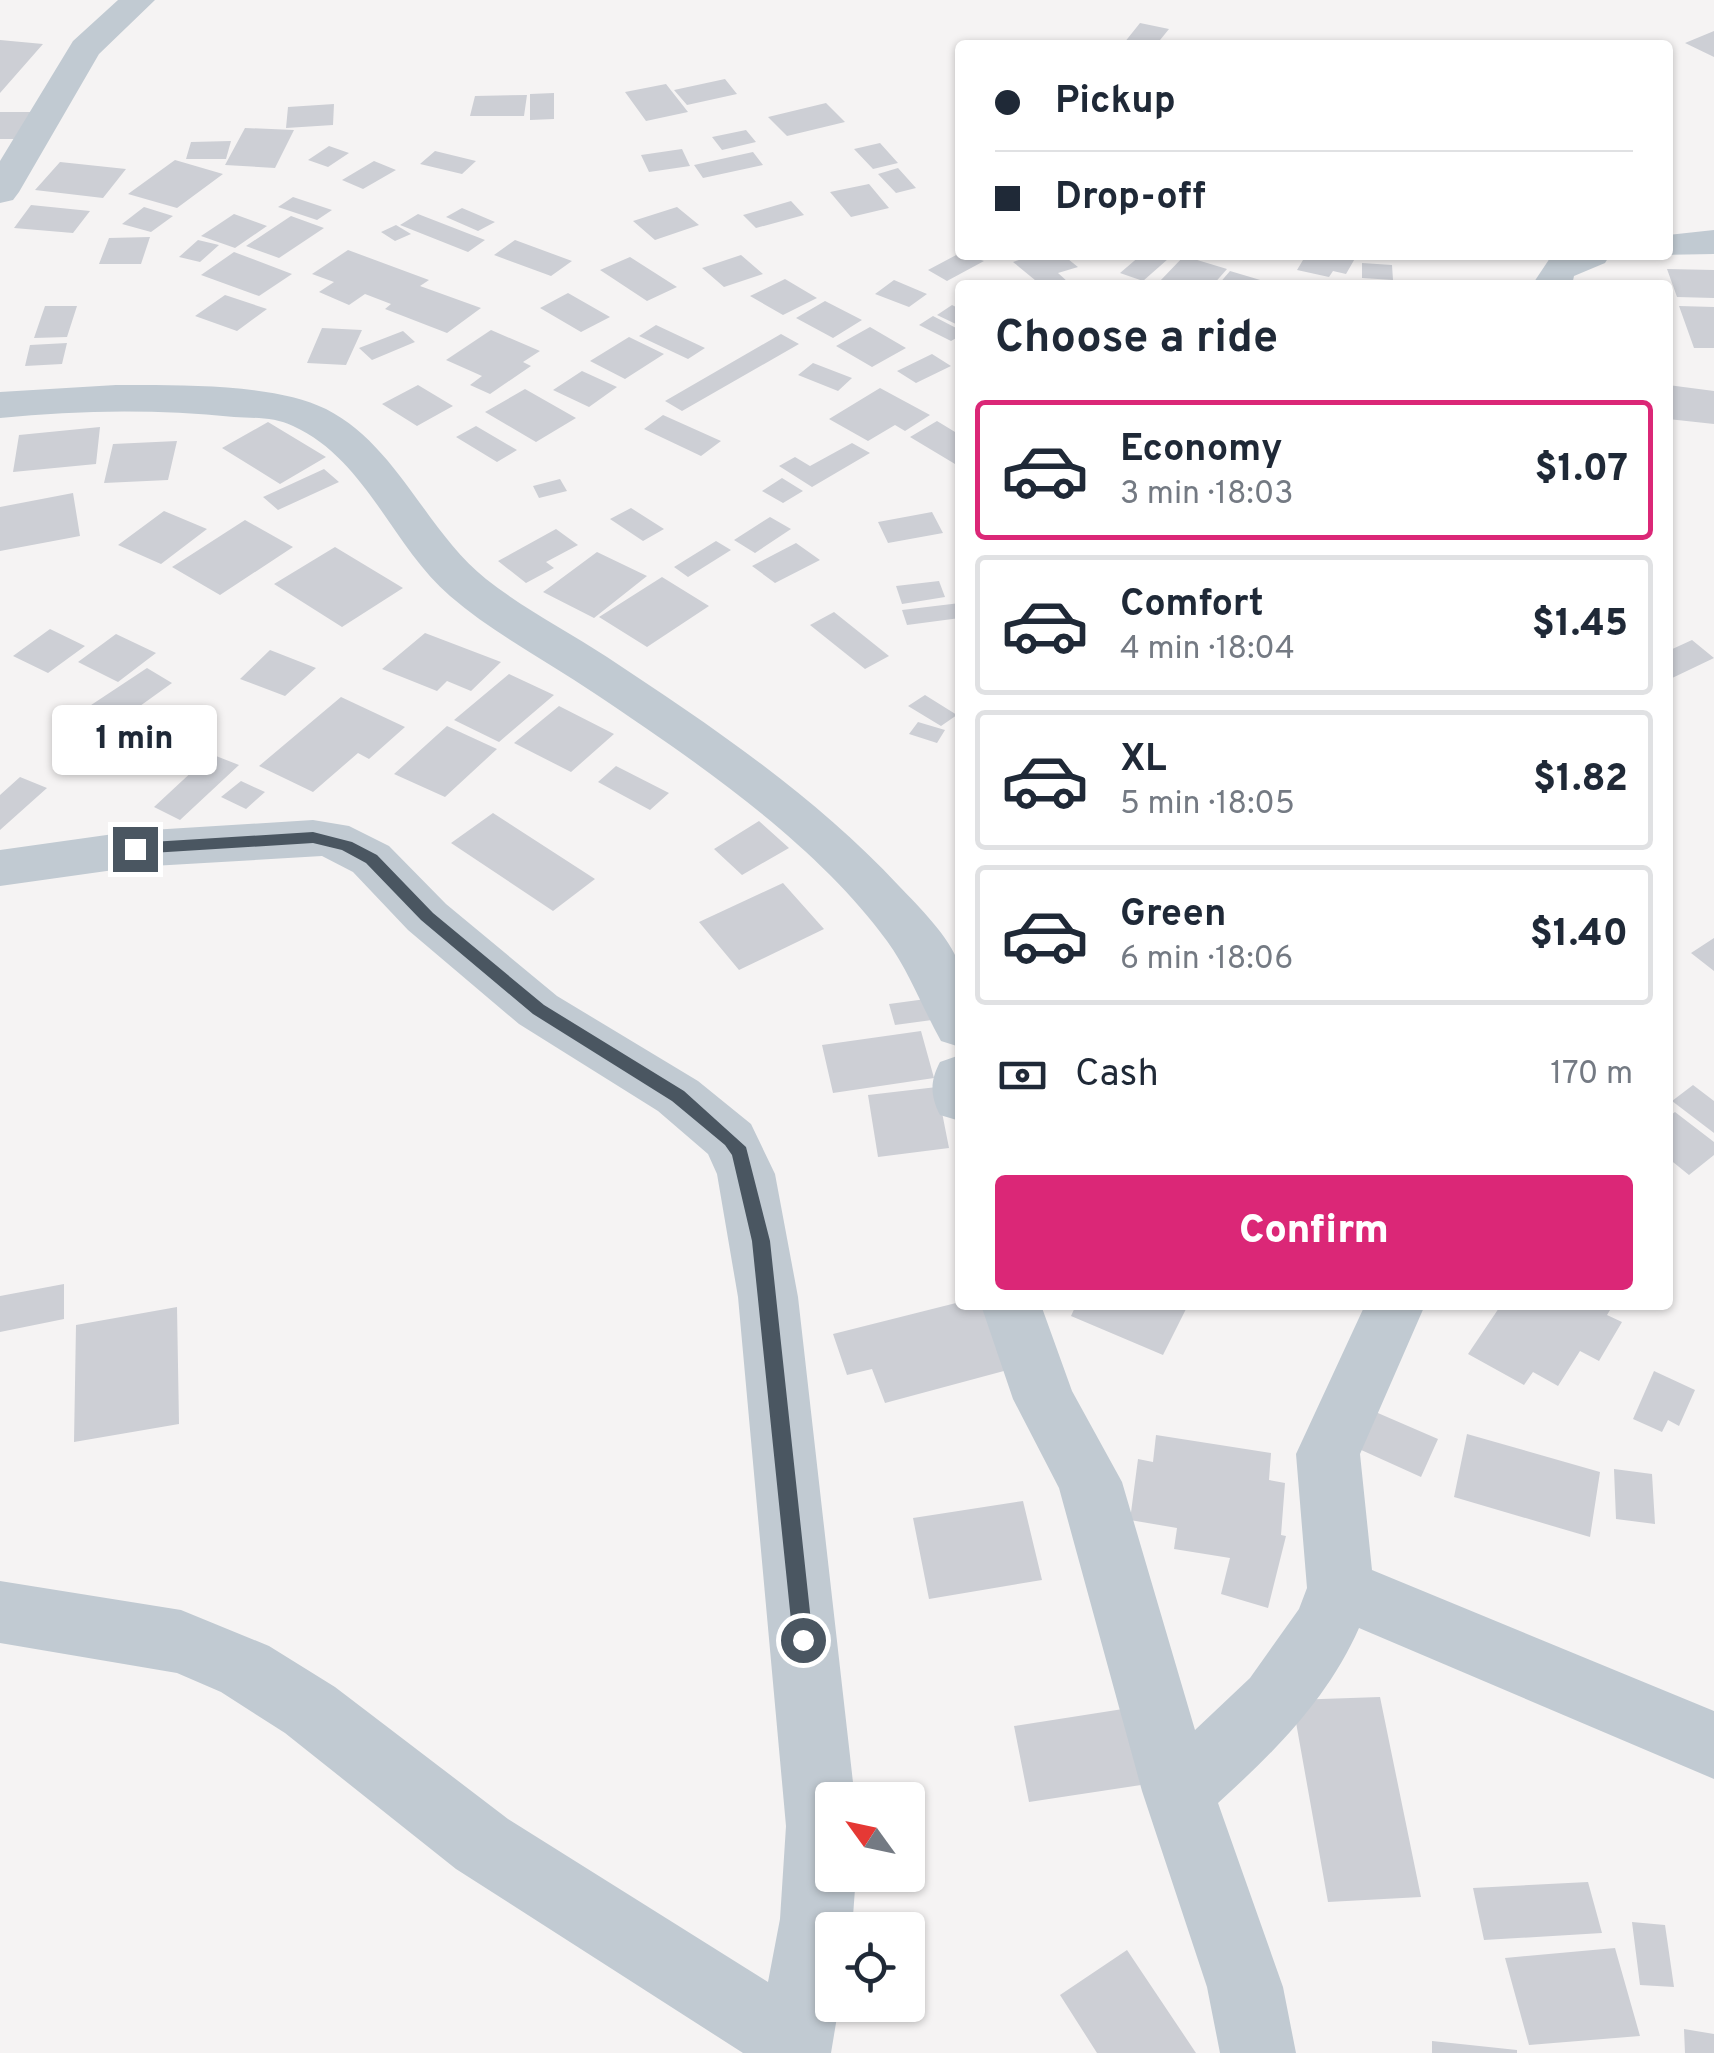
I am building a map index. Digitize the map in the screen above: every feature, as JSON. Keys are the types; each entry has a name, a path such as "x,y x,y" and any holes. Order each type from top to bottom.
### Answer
{"street":[{"path":"0,192 84,48 138,0"},
{"path":"1673,246 1714,242"},
{"path":"1553,280 1554,272 1562,265 1577,260"},
{"path":"0,406 89,396 171,396 285,410 322,424 372,472 456,577 730,766 845,861 918,946 942,978 955,1006"},
{"path":"0,868 135,849 330,839 371,859 427,916 538,1010 678,1096 740,1152 766,1278 822,1826 817,1919 793,2047 482,1844 310,1710 245,1669 212,1651 181,1642 0,1612"},
{"path":"1013,1310 1044,1399 1090,1482 1178,1791 1244,1986 1258,2053"},
{"path":"1178,1791 1257,1721 1306,1661 1335,1609 1340,1588 1328,1454 1393,1310"},
{"path":"1340,1588 1714,1745"}],"building":[{"path":"1140,23 1169,29 1160,40 1126,40"},
{"path":"1714,31 1714,57 1685,43"},
{"path":"0,40 43,44 0,93"},
{"path":"725,79 737,94 687,105 674,90"},
{"path":"666,84 688,112 646,121 625,92"},
{"path":"554,93 554,119 530,120 530,94"},
{"path":"527,95 524,116 470,116 475,96"},
{"path":"826,103 845,122 787,136 768,117"},
{"path":"334,104 333,125 286,128 288,107"},
{"path":"0,112 35,112 20,139 0,139"},
{"path":"245,128 294,130 275,168 225,165"},
{"path":"746,130 756,142 722,150 712,137"},
{"path":"231,141 226,159 186,159 191,142"},
{"path":"880,143 898,163 873,169 854,149"},
{"path":"329,146 349,153 328,167 308,160"},
{"path":"682,149 690,166 649,172 641,155"},
{"path":"435,151 476,161 462,174 420,164"},
{"path":"753,152 763,165 703,178 694,165"},
{"path":"175,160 223,174 177,208 128,194"},
{"path":"374,161 396,170 363,189 342,180"},
{"path":"60,162 126,169 103,198 35,190"},
{"path":"898,168 916,188 896,193 878,174"},
{"path":"869,184 889,208 851,217 830,192"},
{"path":"293,197 332,210 317,220 278,207"},
{"path":"791,201 804,215 756,228 743,215"},
{"path":"31,205 90,211 73,233 14,228"},
{"path":"144,207 173,216 151,232 122,224"},
{"path":"677,207 699,225 655,240 633,221"},
{"path":"462,208 495,222 478,231 446,217"},
{"path":"234,214 267,226 235,248 201,236"},
{"path":"418,214 485,240 468,252 400,225"},
{"path":"291,216 324,228 279,258 246,246"},
{"path":"396,225 411,234 395,241 381,232"},
{"path":"150,237 141,264 99,264 109,238"},
{"path":"198,240 219,245 200,262 179,257"},
{"path":"515,240 572,261 551,276 494,255"},
{"path":"348,250 429,280 420,286 481,308 447,333 385,309 391,304 365,294 349,305 319,292 334,282 312,274"},
{"path":"234,252 292,274 259,296 201,275"},
{"path":"741,255 763,274 724,287 702,268"},
{"path":"955,256 955,260 984,261 947,281 928,270"},
{"path":"630,257 677,287 647,301 600,270"},
{"path":"1069,260 1078,267 1058,273 1066,280 1035,280 1013,262"},
{"path":"1135,260 1167,260 1144,280 1120,273"},
{"path":"1180,260 1197,260 1227,269 1217,280 1161,280"},
{"path":"1303,260 1354,260 1346,274 1333,271 1329,277 1297,270"},
{"path":"1362,263 1392,265 1393,280 1362,278"},
{"path":"1667,269 1714,270 1714,298 1677,297"},
{"path":"1230,271 1260,280 1222,280"},
{"path":"785,279 817,298 783,315 750,296"},
{"path":"894,280 927,294 909,307 875,294"},
{"path":"568,293 610,317 581,332 540,308"},
{"path":"225,295 267,309 237,331 195,316"},
{"path":"825,301 862,320 833,338 796,318"},
{"path":"952,305 955,324 937,315"},
{"path":"45,306 77,306 67,337 34,338"},
{"path":"1679,306 1714,307 1714,348 1694,348"},
{"path":"933,316 955,327 955,339 951,341 919,325"},
{"path":"656,325 705,348 688,359 639,336"},
{"path":"870,327 906,348 872,367 836,346"},
{"path":"322,328 362,330 346,365 307,363"},
{"path":"491,330 540,351 523,362 531,366 490,394 470,385 482,376 446,360"},
{"path":"403,331 415,342 372,360 359,348"},
{"path":"781,334 799,344 682,411 665,401"},
{"path":"629,337 664,354 625,379 590,361"},
{"path":"67,343 62,364 25,366 30,345"},
{"path":"932,354 951,366 916,383 897,371"},
{"path":"813,363 852,378 838,391 798,375"},
{"path":"582,371 617,387 589,407 553,390"},
{"path":"418,385 453,406 417,426 382,404"},
{"path":"1673,386 1714,391 1714,424 1673,420"},
{"path":"880,388 930,415 905,431 895,425 868,441 829,419"},
{"path":"525,389 576,418 536,442 485,412"},
{"path":"663,415 721,441 701,456 644,429"},
{"path":"937,421 955,432 955,464 910,437"},
{"path":"268,422 326,457 280,484 222,448"},
{"path":"476,426 517,450 497,462 456,437"},
{"path":"100,427 96,464 13,472 19,435"},
{"path":"177,441 168,480 104,483 113,444"},
{"path":"852,443 870,453 812,487 779,466 795,457 810,466"},
{"path":"324,469 339,482 278,510 263,497"},
{"path":"782,478 803,491 783,503 762,491"},
{"path":"560,479 567,491 539,498 533,486"},
{"path":"73,493 80,536 0,551 0,507"},
{"path":"631,508 664,529 643,541 610,519"},
{"path":"164,511 207,529 161,564 118,545"},
{"path":"932,512 943,533 888,543 878,522"},
{"path":"770,517 791,529 755,553 734,540"},
{"path":"245,520 293,547 220,595 172,567"},
{"path":"556,529 578,545 546,562 554,568 526,583 498,561"},
{"path":"716,541 731,550 688,577 674,567"},
{"path":"796,543 820,560 775,583 752,566"},
{"path":"335,547 403,588 342,627 274,584"},
{"path":"597,552 647,576 594,618 543,592"},
{"path":"662,577 709,606 647,647 599,617"},
{"path":"939,581 945,597 902,604 896,586"},
{"path":"955,604 955,619 907,625 902,610"},
{"path":"834,612 889,656 865,669 810,625"},
{"path":"50,629 85,646 48,673 13,656"},
{"path":"425,633 501,662 471,691 447,681 437,691 382,669"},
{"path":"116,634 156,653 118,682 78,662"},
{"path":"1692,640 1714,658 1673,678 1673,649"},
{"path":"270,650 316,668 285,696 240,679"},
{"path":"147,668 172,683 140,706 153,714 116,739 76,715"},
{"path":"509,674 554,695 499,742 454,720"},
{"path":"925,695 955,716 941,726 908,706"},
{"path":"341,697 405,727 369,759 358,753 313,792 259,766"},
{"path":"559,706 614,734 571,772 514,743"},
{"path":"918,722 945,730 937,743 909,734"},
{"path":"447,726 497,749 445,797 394,774"},
{"path":"211,754 239,765 180,820 154,807"},
{"path":"616,766 669,793 650,810 598,782"},
{"path":"20,777 47,788 0,830 0,795"},
{"path":"241,781 265,792 246,809 221,797"},
{"path":"493,813 595,879 553,911 451,843"},
{"path":"759,821 789,848 742,875 714,849"},
{"path":"783,883 824,929 739,970 699,922"},
{"path":"1714,938 1714,971 1691,953"},
{"path":"926,999 932,1020 895,1025 889,1004"},
{"path":"921,1031 934,1078 833,1093 822,1045"},
{"path":"1693,1085 1714,1101 1714,1133 1673,1102"},
{"path":"937,1087 949,1148 878,1157 868,1095"},
{"path":"1673,1113 1714,1142 1714,1155 1689,1175 1673,1162"},
{"path":"64,1284 64,1319 0,1332 0,1296"},
{"path":"955,1303 955,1310 991,1310 1015,1368 885,1403 872,1369 847,1375 833,1334"},
{"path":"177,1307 179,1424 74,1442 76,1325"},
{"path":"1074,1310 1186,1310 1163,1355 1071,1316"},
{"path":"1498,1310 1610,1310 1607,1315 1622,1322 1599,1361 1580,1351 1558,1386 1533,1372 1524,1385 1468,1354"},
{"path":"1654,1371 1695,1390 1679,1426 1668,1420 1662,1432 1633,1419"},
{"path":"1364,1407 1438,1439 1421,1477 1348,1444"},
{"path":"1467,1434 1600,1472 1590,1537 1454,1497"},
{"path":"1156,1435 1271,1453 1269,1480 1285,1483 1281,1535 1286,1536 1268,1608 1221,1594 1230,1558 1174,1549 1177,1528 1130,1520 1138,1459 1153,1462"},
{"path":"1614,1469 1652,1474 1655,1524 1616,1519"},
{"path":"1023,1501 1042,1580 929,1599 913,1518"},
{"path":"1380,1697 1421,1897 1328,1902 1292,1700"},
{"path":"1123,1709 1141,1785 1029,1802 1014,1726"},
{"path":"1588,1882 1602,1933 1484,1940 1473,1888"},
{"path":"1632,1922 1665,1925 1674,1987 1640,1985"},
{"path":"1615,1948 1640,2036 1529,2045 1505,1958"},
{"path":"1127,1950 1196,2053 1097,2053 1060,1995"},
{"path":"1684,2029 1714,2034 1714,2053 1685,2053"},
{"path":"1432,2041 1517,2050 1517,2053 1432,2053"}],"route":[{"path":"135,849 313,838 347,846 371,859 427,916 538,1010 678,1096 730,1140 740,1152 761,1241 803,1640"}]}
